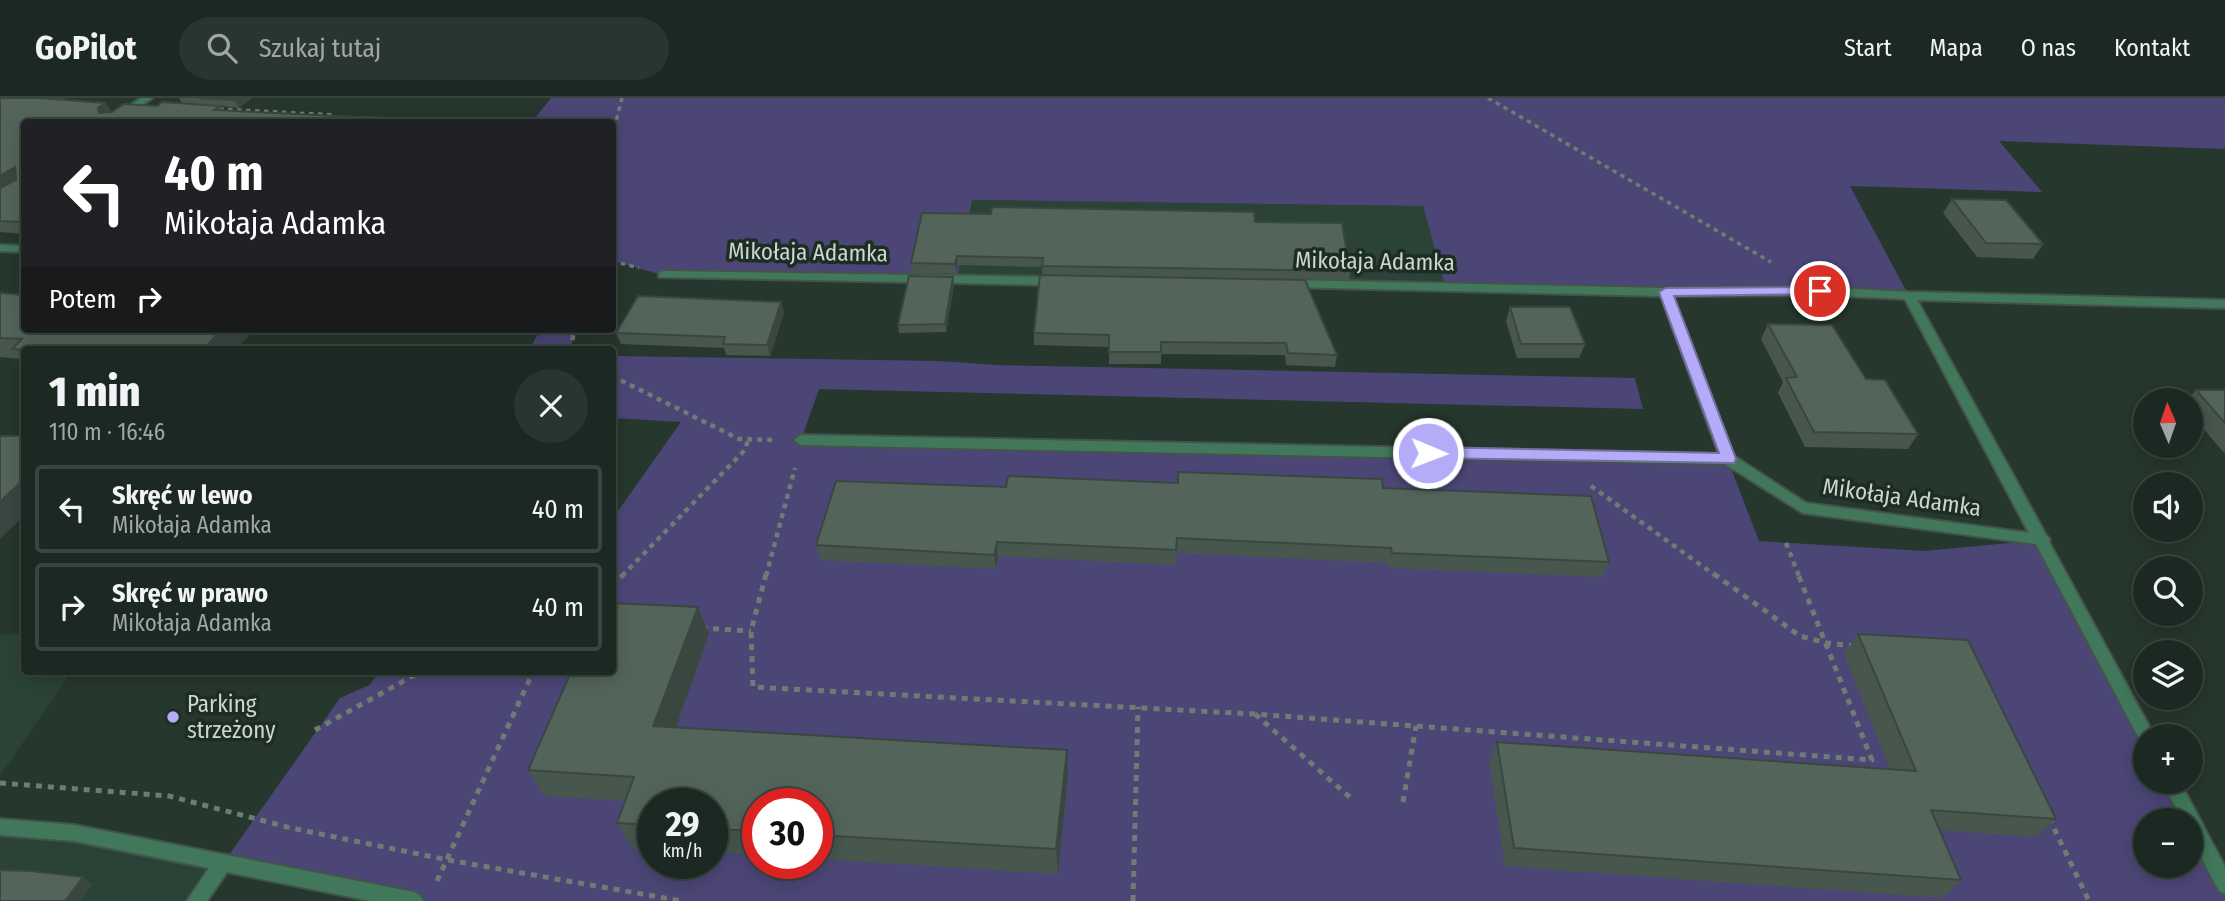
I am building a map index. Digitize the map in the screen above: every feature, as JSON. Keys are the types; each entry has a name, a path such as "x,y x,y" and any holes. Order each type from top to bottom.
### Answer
{"street":[{"path":"116,119 134,107 147,103"},
{"path":"344,117 361,119"},
{"path":"0,248 21,249"},
{"name":"Mikołaja Adamka","path":"663,275 1069,281"},
{"name":"Mikołaja Adamka","path":"1278,284 1666,292 1820,291 1909,296 2225,304"},
{"path":"801,440 1728,459 1666,292"},
{"name":"Mikołaja Adamka","path":"1909,296 2140,724"},
{"name":"Mikołaja Adamka","path":"1728,459 1802,508 2042,540"},
{"path":"0,827 74,833 414,901"},
{"path":"2203,844 2225,885"},
{"path":"196,901 224,862"}],"path":[{"path":"616,121 622,98"},
{"path":"1488,98 1773,263"},
{"path":"213,109 344,117"},
{"path":"405,118 424,119"},
{"path":"616,378 738,439 748,440 745,450 616,582"},
{"path":"801,440 751,631 753,687 1254,714 1872,760 1786,543"},
{"path":"1587,483 1800,636 1826,643 1866,647"},
{"path":"695,628 751,631"},
{"path":"315,730 415,675"},
{"path":"431,891 448,860 532,675"},
{"path":"1133,901 1138,707"},
{"path":"1254,714 1353,800"},
{"path":"1403,802 1416,726"},
{"path":"0,783 169,796 291,828 448,860 682,901"},
{"path":"2048,816 2089,901"}],"shaded area":[{"path":"551,98 2225,98 2225,149 1999,141 2042,192 1850,186 1909,296 1445,286 1423,206 972,200 957,279 663,275 616,262 616,119 534,119"},
{"path":"972,200 1423,206 1445,286 957,279"},
{"path":"539,333 573,333 572,346 531,346"},
{"path":"616,356 1635,378 1643,409 819,389 801,440 1729,463 1759,541 1924,551 2043,540 2139,724 2133,724 2133,794 2177,794 2185,808 2133,808 2133,878 2203,878 2203,843 2225,885 2225,901 414,901 224,862 340,698 369,685 377,675 616,675 616,514 681,422 616,418"},
{"path":"21,634 21,675 69,675 0,776 0,635"},
{"path":"0,827 224,862 196,901 0,901"}],"building":[{"path":"0,98 105,103 98,108 99,113 112,112 124,104 157,106 162,102 220,106 214,110 378,118 21,119 21,222 0,221 0,188 16,180 15,167 0,176"},
{"path":"199,98 238,98 235,100"},
{"path":"1952,199 2006,200 2043,244 1986,243"},
{"path":"992,207 1254,212 1255,222 1342,223 1350,271 1042,266 1043,258 957,256 955,264 911,263 922,213 991,214"},
{"path":"1040,275 1305,280 1337,355 1288,353 1286,343 1161,342 1161,352 1109,352 1109,335 1034,333"},
{"path":"909,276 953,277 945,324 898,325"},
{"path":"0,293 21,295 21,333 218,333 207,346 21,346 21,349 12,349 22,339 0,338"},
{"path":"638,296 781,302 767,345 723,344 725,337 616,333"},
{"path":"1510,307 1570,307 1585,344 1521,344"},
{"path":"1768,324 1832,325 1866,379 1885,380 1918,434 1814,432 1786,378 1797,377"},
{"path":"2203,390 2225,390 2225,423 2203,398"},
{"path":"0,436 21,436 21,482 0,502"},
{"path":"1178,472 1382,479 1383,488 1591,496 1609,562 1392,553 1391,548 1177,538 1176,550 997,542 994,555 816,545 836,481 1006,487 1008,476 1178,483"},
{"path":"616,603 698,607 653,726 1067,750 1056,849 833,836 833,788 742,788 742,830 728,830 728,788 637,788 637,824 617,823 634,777 528,770 570,675 616,675"},
{"path":"1858,634 1968,640 2056,819 1931,810 1961,880 1514,848 1497,742 1916,771"},
{"path":"0,870 83,877 65,901 0,901"}],"place":[{"name":"Parking strzeżony","path":"173,717"}],"route":[{"path":"1428,453 1728,459 1666,292 1820,291"}]}
